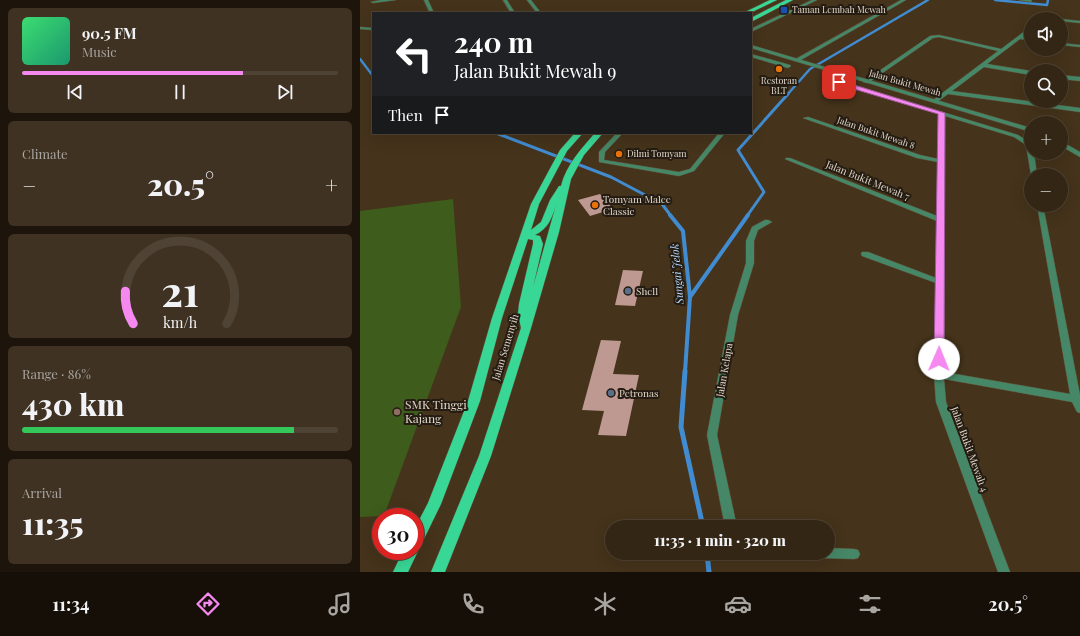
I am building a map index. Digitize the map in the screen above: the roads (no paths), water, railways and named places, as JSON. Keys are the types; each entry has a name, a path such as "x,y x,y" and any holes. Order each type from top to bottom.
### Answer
{"main road":[{"path":"748,12 774,0"},
{"path":"752,19 790,0"},
{"name":"Jalan Semenyih","path":"424,524 434,504 474,401 497,318 535,204 564,150 578,134"},
{"name":"Jalan Semenyih","path":"438,572 447,553 485,456 526,328 554,232 567,180 581,154 593,137"},
{"path":"524,235 535,233 542,228 546,222 554,200 567,180"},
{"path":"524,235 537,238 538,244 524,304 523,312 526,328"},
{"path":"400,572 406,560"}],"street":[{"path":"373,2 394,0"},
{"path":"426,0 432,12"},
{"path":"505,0 512,12"},
{"path":"529,0 538,12"},
{"path":"752,31 815,0"},
{"path":"797,60 904,0"},
{"path":"1022,0 1030,1"},
{"path":"1068,21 1080,22"},
{"path":"360,28 372,29"},
{"path":"935,101 1024,35"},
{"path":"866,82 932,38 939,36 1002,50"},
{"path":"1020,38 1024,39"},
{"path":"1068,45 1080,46"},
{"name":"Jalan Bukit Mewah","path":"752,46 866,82 1024,128"},
{"path":"752,55 788,66"},
{"path":"983,65 1024,72"},
{"path":"1068,78 1080,79"},
{"path":"839,82 1016,136 1029,144 1033,168"},
{"path":"894,98 902,92"},
{"path":"947,92 1080,110"},
{"name":"Jalan Bukit Mewah 4","path":"942,113 939,375 941,402 946,419 1004,572"},
{"name":"Jalan Bukit Mewah 8","path":"806,118 918,156 941,161"},
{"path":"619,134 602,152 600,161 679,174 692,170 721,134"},
{"path":"1068,147 1080,155"},
{"name":"Jalan Bukit Mewah 7","path":"788,159 940,220"},
{"path":"1041,212 1076,399 1080,409"},
{"name":"Jalan Kelapa","path":"730,520 712,435 734,315 750,263 750,241 755,229 768,222"},
{"path":"866,254 940,282"},
{"path":"939,375 1076,399"},
{"path":"835,553 854,554"}],"waterway":[{"path":"787,95 810,69 928,0"},
{"path":"995,0 1047,5 1048,0"},
{"name":"Sungai Jelok","path":"360,59 372,75"},
{"path":"747,216 764,192 738,150 788,94"},
{"name":"Sungai Jelok","path":"499,134 611,177 662,204 671,216"},
{"name":"Sungai Jelok","path":"670,215 683,231 690,297"},
{"path":"690,297 748,215"},
{"name":"Sungai Jelok","path":"685,372 690,297"},
{"name":"Sungai Jelok","path":"685,371 681,427 701,520"},
{"name":"Sungai Jelok","path":"708,560 709,572"}],"place":[{"name":"Taman Lembah Mewah","path":"784,10"},
{"name":"Restoran BLT","path":"779,69"},
{"name":"Dilmi Tomyam","path":"619,154"},
{"name":"Tomyam Malee Classic","path":"595,205"},
{"name":"Shell","path":"628,291"},
{"name":"Petronas","path":"611,393"},
{"name":"SMK Tinggi Kajang","path":"397,412"}]}
